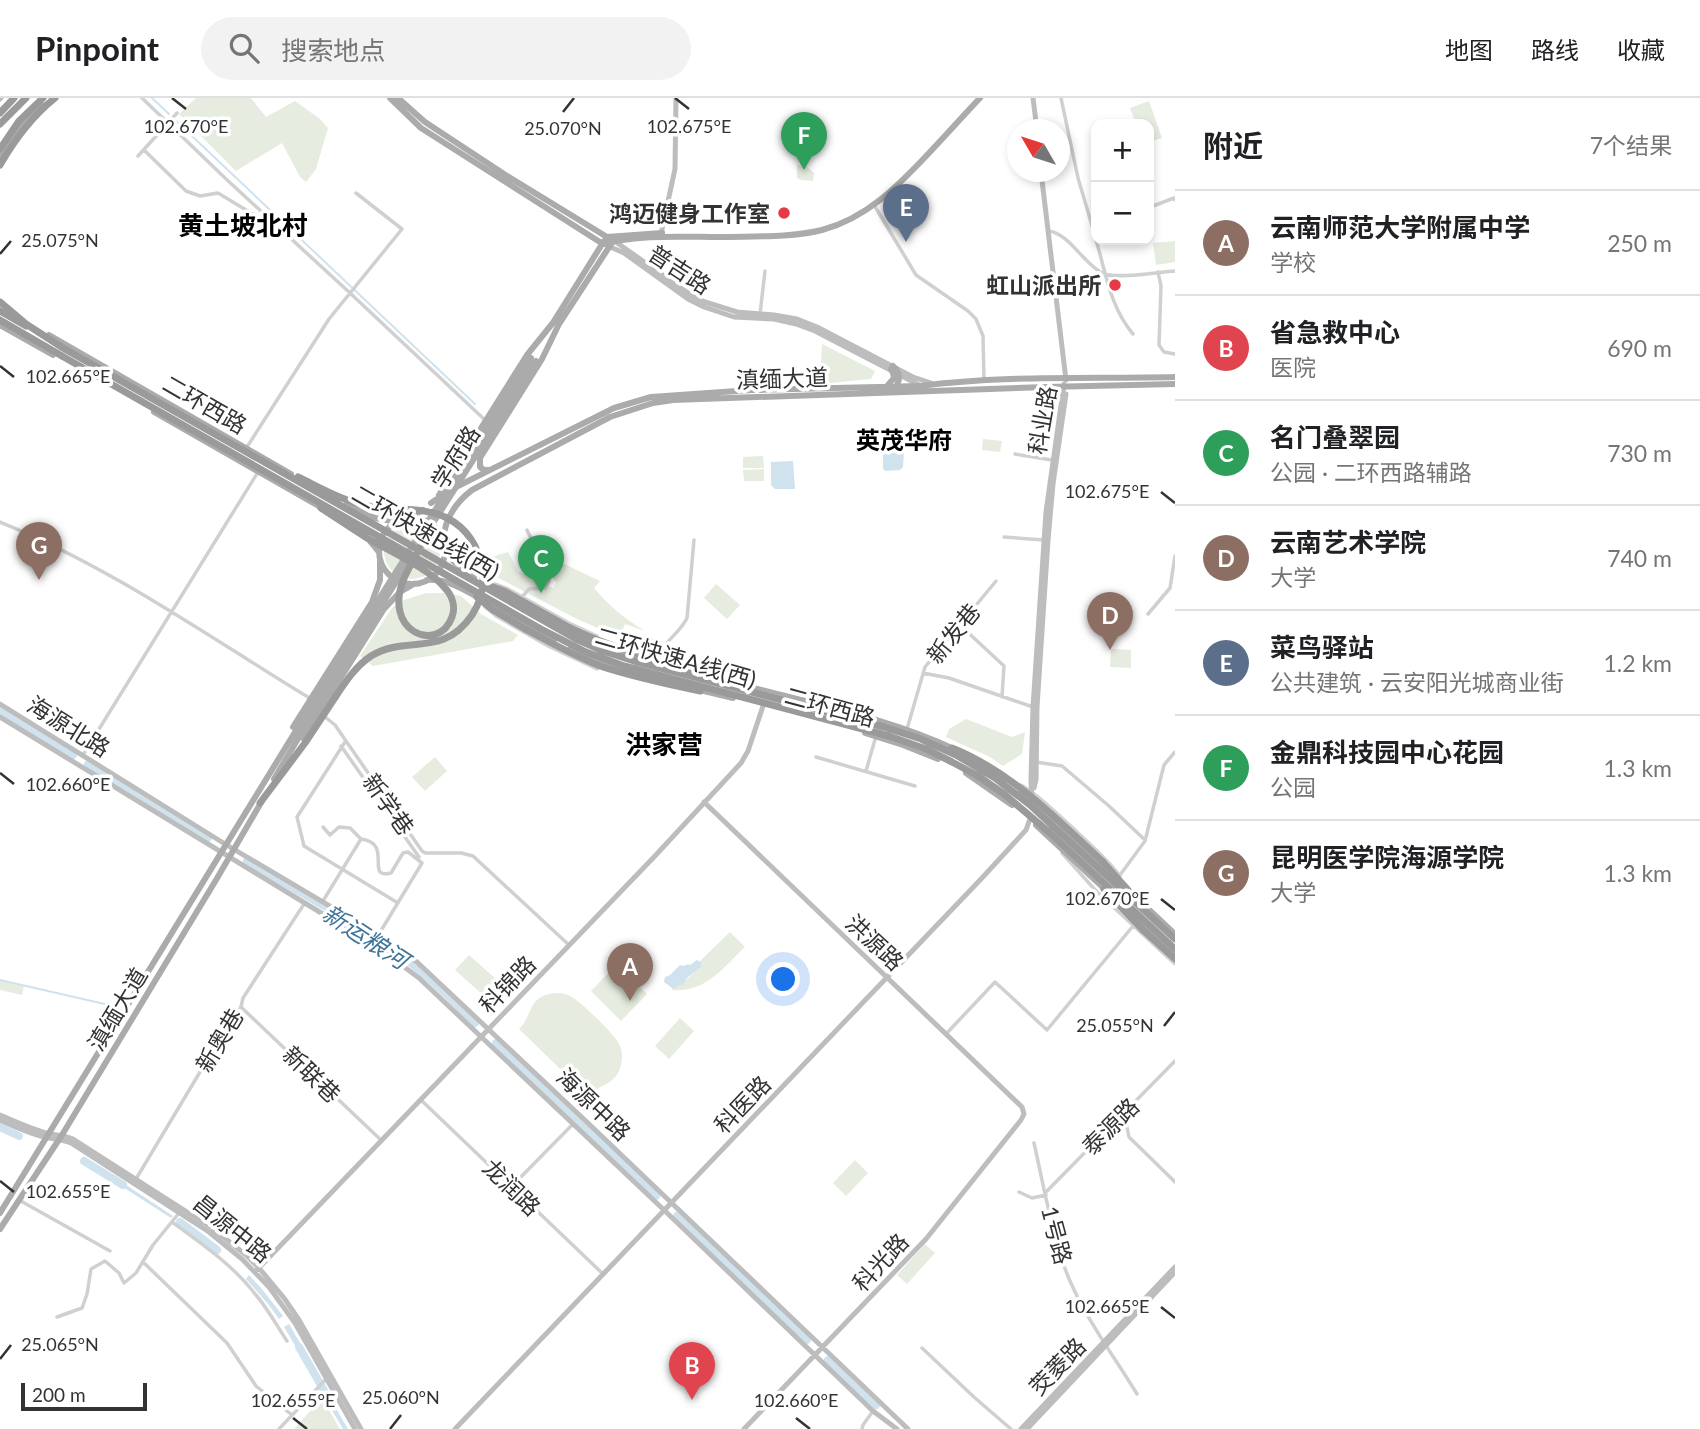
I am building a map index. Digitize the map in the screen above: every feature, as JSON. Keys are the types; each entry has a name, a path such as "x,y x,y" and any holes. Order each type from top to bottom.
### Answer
{"highway":[{"path":"0,113 14,98"},
{"path":"3,123 26,98"},
{"path":"1,147 19,121 43,98"},
{"path":"0,165 25,126 52,98"},
{"name":"二环快速B线(西)","path":"0,307 63,348 576,639 626,658 868,722 914,737 962,758 1008,788 1055,827 1175,936"},
{"name":"二环快速A线(西)","path":"0,320 573,646 632,668 874,732 919,746 946,758 997,789 1025,811 1076,857 1175,957"},
{"path":"247,450 353,502 427,512 453,521 465,531 477,551 483,573 482,593 474,612 460,629 436,642 376,654 356,669 257,802"},
{"path":"290,486 353,530 402,559 414,565 426,572 445,588 453,604 452,617 444,629 429,635 417,633 407,626 401,617 398,603 402,581 405,576 410,566 415,556 425,537"},
{"path":"485,584 504,591 570,628 620,649 721,677 780,699"},
{"path":"477,597 496,612 583,659 621,673 760,704"},
{"path":"914,737 960,751 999,772 1035,800 1103,862 1128,890"}],"main road":[{"path":"0,158 23,124 52,98"},
{"name":"普吉路","path":"390,98 421,128 608,242"},
{"name":"普吉路","path":"398,98 435,128 608,242"},
{"path":"608,242 662,235 797,234 840,224 874,205 901,183 980,98"},
{"path":"0,130 3,123"},
{"name":"学府路","path":"302,726 608,242"},
{"name":"二环西路","path":"0,307 344,503 375,518 397,522"},
{"name":"二环西路","path":"0,320 336,517 362,534 379,552"},
{"path":"491,470 484,470 479,466 479,460 542,359 558,320"},
{"name":"学府路","path":"410,518 431,503 443,488 530,352 558,320"},
{"name":"学府路","path":"302,726 425,537 533,359"},
{"path":"892,368 899,374 897,386"},
{"path":"887,389 893,380 892,368"},
{"name":"滇缅大道","path":"444,545 446,526 451,513 459,501 472,490 610,417 653,403 887,389 940,383 1175,377"},
{"name":"滇缅大道","path":"431,503 450,490 614,408 651,397 751,390 940,391 1175,384"},
{"path":"472,442 476,450 485,450"},
{"path":"336,517 346,512 344,503"},
{"path":"322,714 387,607 400,592 428,580 441,566 444,545 439,533 430,524 410,518 390,527 380,543 379,552 380,561 387,573 404,583 414,584"},
{"name":"二环西路","path":"444,545 458,566 584,639 612,650 655,659 690,672 906,730 951,748 997,775 1032,802 1175,936"},
{"name":"滇缅大道","path":"0,1229 60,1137 233,849 311,699 373,599 380,577 380,561"},
{"name":"二环西路","path":"428,580 448,583 552,640 614,667 876,736 957,768 995,792 1031,821 1175,957"},
{"path":"477,597 476,588 485,584"},
{"path":"373,599 379,595 383,596 387,607"},
{"name":"滇缅大道","path":"0,1213 220,852 257,802 302,726"}],"street":[{"path":"142,98 254,205 352,291 486,421"},
{"path":"662,235 675,169 676,98"},
{"path":"1033,98 1036,119"},
{"path":"1061,98 1078,178 1091,223"},
{"path":"0,107 5,113 3,123"},
{"path":"138,156 177,113"},
{"path":"144,150 186,191 201,196 218,193 284,233"},
{"name":"科业路","path":"1032,793 1035,780 1048,540 1066,378 1042,182"},
{"path":"247,450 330,319 402,229 356,193"},
{"path":"1154,206 1174,198 1175,200"},
{"path":"249,212 254,205"},
{"path":"874,205 916,275 976,319 983,336 984,381"},
{"path":"1049,231 1058,233 1096,269 1107,275 1175,271"},
{"name":"普吉路","path":"608,242 705,302 737,312 774,314 797,319 892,368"},
{"name":"普吉路","path":"608,242 688,299 704,307 734,317 774,319 796,324 920,381 940,383"},
{"path":"1098,245 1116,308 1133,334"},
{"path":"760,314 765,271"},
{"path":"1158,272 1161,286 1159,345 1164,352 1175,354"},
{"path":"899,374 920,386 940,391"},
{"name":"科业路","path":"1032,793 1033,707 1044,540 1052,460 1065,386"},
{"path":"1015,454 1052,460"},
{"path":"83,755 258,472"},
{"path":"0,522 67,551 172,612 311,699"},
{"path":"522,597 529,589 545,588 549,581 548,572 527,530"},
{"path":"1004,537 1044,540"},
{"path":"485,584 502,586 594,635 655,659 687,618 694,540"},
{"path":"1148,614 1170,588 1175,557"},
{"name":"新发巷","path":"906,730 925,667 996,581"},
{"path":"960,625 1004,666 1002,697"},
{"path":"923,673 949,678 1033,707"},
{"name":"海源北路","path":"0,704 225,844"},
{"name":"科锦路","path":"257,1270 741,763 746,756 760,704"},
{"name":"新学巷","path":"322,714 335,724 422,851 473,856 569,945"},
{"name":"海源北路","path":"0,717 220,852"},
{"path":"866,771 876,736"},
{"path":"345,741 297,817 304,846 398,903"},
{"path":"341,746 422,863 379,934"},
{"path":"1120,876 1145,841 1164,765 1175,752"},
{"path":"816,757 915,786"},
{"path":"1036,762 1062,766 1145,841"},
{"path":"997,775 1032,793 1106,859 1128,890"},
{"path":"1031,821 1032,793"},
{"name":"洪源路","path":"704,802 1022,1107"},
{"name":"科医路","path":"455,1429 1026,830 1031,821"},
{"path":"323,827 330,835 339,827 350,828 360,839 371,841 379,854 377,865 384,874 391,873 403,853 408,852 418,859"},
{"path":"1047,836 1088,883 1133,926 1175,957"},
{"path":"323,901 360,839"},
{"name":"海源中路","path":"225,844 379,934 417,962 908,1429"},
{"path":"418,859 422,851"},
{"name":"海源中路","path":"220,852 400,963 419,978 814,1356 873,1411 897,1429"},
{"name":"新奥巷","path":"136,1179 241,1007 243,998 305,903"},
{"path":"946,1034 995,982 1047,1030 1133,926"},
{"name":"新联巷","path":"241,1007 382,1141"},
{"name":"泰源路","path":"1046,1194 1175,1061"},
{"name":"龙润路","path":"421,1100 603,1274"},
{"name":"科光路","path":"744,1429 926,1238 1021,1121 1024,1114 1022,1107"},
{"path":"1124,1113 1129,1137 1175,1182"},
{"path":"0,1115 49,1136"},
{"path":"0,1120 60,1137"},
{"path":"512,1186 573,1124"},
{"name":"昌源中路","path":"60,1137 73,1139 212,1228 246,1255 295,1323 361,1429"},
{"name":"昌源中路","path":"60,1137 223,1242 257,1270"},
{"name":"1号路","path":"1034,1143 1064,1265 1083,1305 1137,1394"},
{"path":"1019,1192 1032,1198 1046,1194"},
{"path":"19,1200 110,1251"},
{"path":"57,1317 82,1308 91,1269 105,1261 119,1273 124,1283 136,1273 153,1245 179,1213"},
{"path":"172,1222 237,1273 256,1295 287,1342"},
{"path":"143,1262 227,1343 256,1386 292,1415"},
{"name":"茭菱路","path":"1027,1429 1175,1266"},
{"name":"茭菱路","path":"1021,1429 1175,1272"},
{"path":"922,1348 1011,1429"},
{"path":"279,1429 329,1377"},
{"name":"昌源中路","path":"329,1377 355,1429"},
{"path":"862,1429 873,1411"}],"shaded area":[{"path":"196,98 251,98 266,117 295,101 328,128 316,169 306,182 300,177 282,143 236,171 179,114"},
{"path":"1149,101 1162,138 1154,140 1154,119 1134,119 1130,108"},
{"path":"797,165 806,166 814,173 813,181 797,178"},
{"path":"1175,241 1175,262 1156,265 1154,243"},
{"path":"822,344 875,371 871,379 820,384"},
{"path":"983,439 1002,441 1000,452 982,450"},
{"path":"763,456 764,468 743,468 743,457"},
{"path":"764,469 764,481 744,481 743,470"},
{"path":"406,523 418,523 432,531 440,545 438,562 432,571 418,579 406,579 389,567 384,557 384,545 396,528"},
{"path":"508,552 518,571 553,588 556,583 548,568 554,559 600,581 594,588 600,595 645,631 625,624 619,637 577,619 489,573 485,559"},
{"path":"716,584 740,605 727,619 704,598"},
{"path":"426,593 461,596 481,614 518,635 513,641 373,666 360,656 392,608 401,601"},
{"path":"1111,649 1131,650 1131,668 1110,667"},
{"path":"966,719 1012,737 1025,732 1022,754 1003,766 990,757 946,737 949,729"},
{"path":"435,757 447,771 425,791 412,777"},
{"path":"730,932 745,947 721,971 694,988 672,990 701,966 700,961"},
{"path":"469,955 497,980 483,995 455,970"},
{"path":"616,965 647,994 621,1021 591,991"},
{"path":"0,980 24,986 22,995 0,990"},
{"path":"554,993 568,995 581,1004 610,1032 621,1048 622,1062 618,1074 588,1096 519,1029 535,1002"},
{"path":"680,1018 694,1031 669,1059 655,1046"},
{"path":"855,1160 868,1173 846,1196 833,1183"},
{"path":"925,1244 935,1253 907,1284 897,1275"},
{"path":"322,1398 340,1429 294,1429"}],"water":[{"path":"883,448 901,448 904,451 903,467 900,470 883,469"},
{"path":"793,461 795,489 775,489 771,485 771,462"},
{"path":"697,960 701,962 701,967 688,977 683,985 672,988 664,982 665,977 680,965 690,965"},
{"path":"117,1179 173,1216 171,1218 115,1182"},
{"path":"249,1275 283,1316 279,1319 246,1279"},
{"path":"289,1324 307,1355 302,1357 284,1327"},
{"path":"326,1391 348,1429 343,1429 323,1395"}],"waterway":[{"path":"152,98 169,114"},
{"path":"175,120 475,404"},
{"path":"622,633 653,643"},
{"name":"新运粮河","path":"0,711 73,755"},
{"path":"88,764 208,838"},
{"name":"新运粮河","path":"247,861 399,954 429,978 475,1023"},
{"path":"0,980 109,1005"},
{"name":"新运粮河","path":"496,1043 656,1196"},
{"path":"0,1127 19,1136"},
{"path":"84,1161 123,1185"},
{"name":"新运粮河","path":"677,1216 807,1340"},
{"path":"180,1222 217,1250"},
{"path":"299,1347 329,1399"},
{"name":"新运粮河","path":"828,1360 876,1405"}],"place":[{"name":"金鼎科技园中心花园","path":"804,170"},
{"name":"鸿迈健身工作室","path":"784,213"},
{"name":"菜鸟驿站","path":"906,242"},
{"name":"虹山派出所","path":"1115,285"},
{"name":"昆明医学院海源学院","path":"39,580"},
{"name":"名门叠翠园","path":"541,593"},
{"name":"云南艺术学院","path":"1110,650"},
{"name":"云南师范大学附属中学","path":"630,1001"},
{"name":"省急救中心","path":"692,1400"}],"district":[{"name":"黄土坡北村","path":"243,225"},
{"name":"英茂华府","path":"904,439"},
{"name":"洪家营","path":"664,744"}]}
